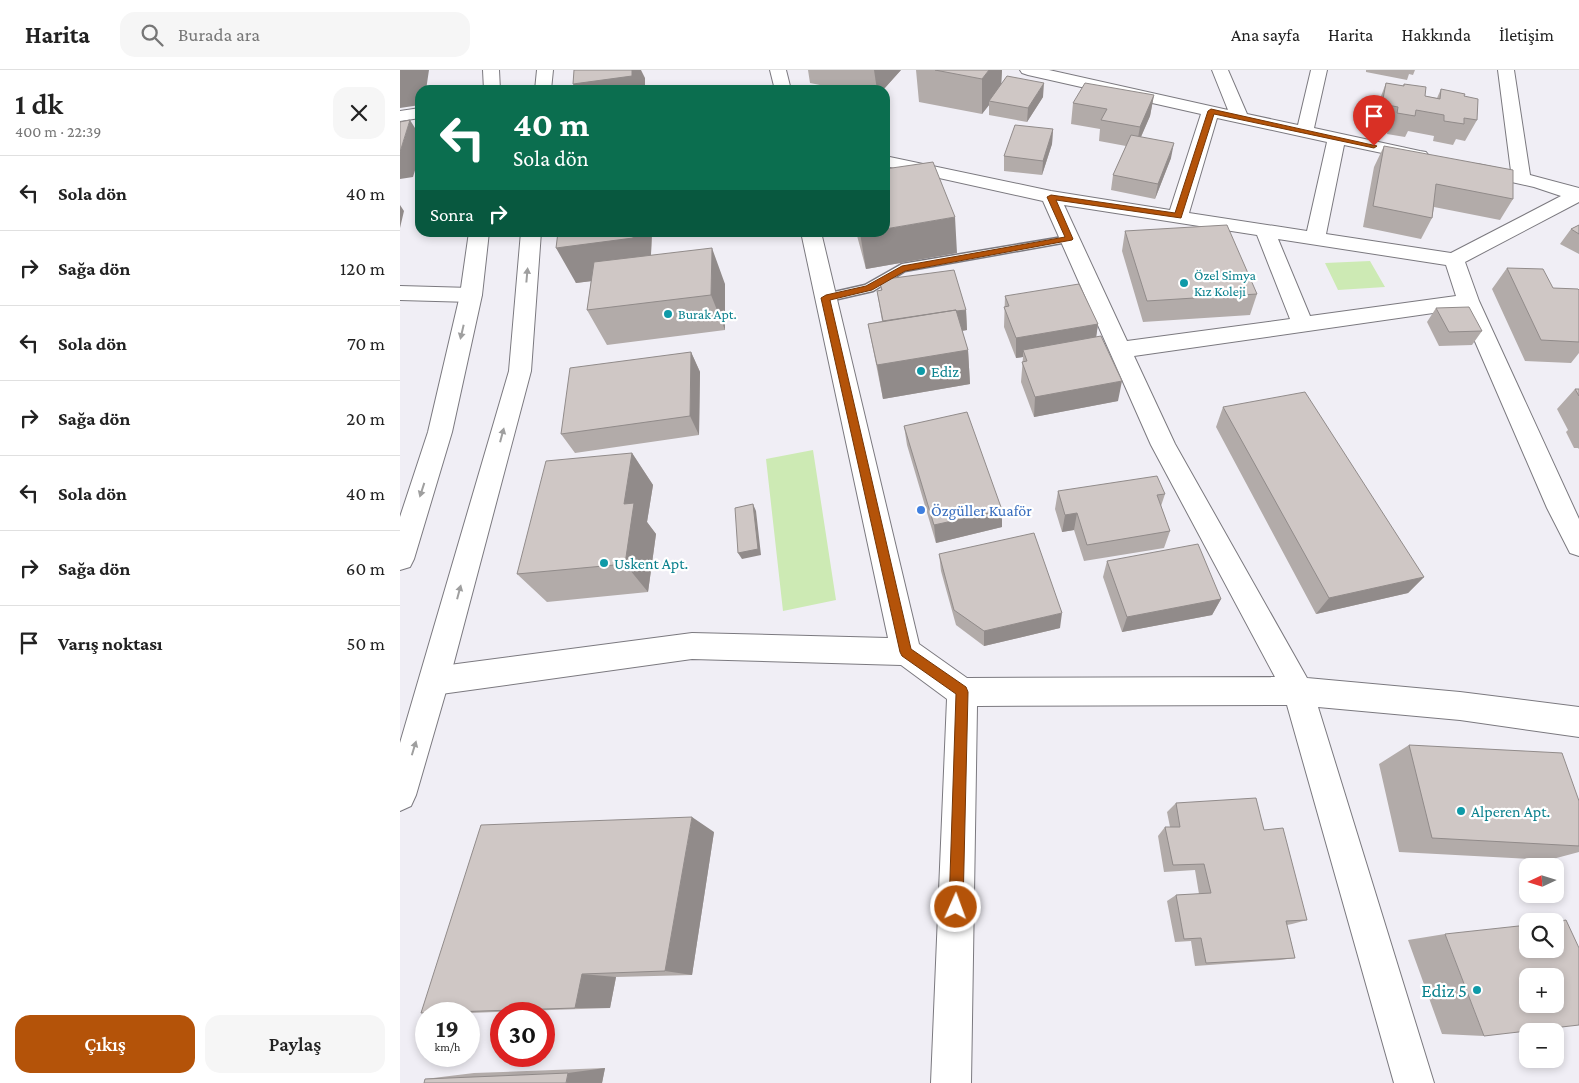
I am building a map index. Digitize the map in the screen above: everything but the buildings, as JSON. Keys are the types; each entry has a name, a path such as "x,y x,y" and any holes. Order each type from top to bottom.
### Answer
{"street":[{"path":"491,70 492,85"},
{"path":"544,85 545,70"},
{"path":"778,70 782,85"},
{"path":"1028,70 1434,159"},
{"path":"1220,70 1240,118"},
{"path":"1305,131 1319,70"},
{"path":"1506,70 1521,178"},
{"path":"1178,216 1211,111"},
{"path":"400,116 415,114"},
{"path":"1316,237 1337,138"},
{"path":"890,162 1051,197 1454,260 1578,195"},
{"path":"1463,166 1521,178 1578,195"},
{"path":"1051,197 1163,445 1298,691 1414,1083"},
{"path":"1264,229 1303,325"},
{"path":"400,559 440,432 471,295 478,237"},
{"path":"400,795 434,681 520,371 531,237"},
{"path":"811,237 906,652"},
{"path":"1454,260 1468,301 1569,507 1579,545"},
{"path":"400,293 471,295"},
{"path":"1120,350 1468,301"},
{"path":"434,681 692,646 906,652 962,692 1298,691 1460,706 1579,722"},
{"path":"951,1083 962,692"}],"lane":[{"path":"826,298 869,288 902,268 1069,239"}],"green space":[{"path":"1370,261 1385,287 1338,290 1325,263"},
{"path":"813,450 836,600 783,611 766,459"}],"place":[{"name":"Özel Simya Kız Koleji","path":"1184,283"},
{"name":"Burak Apt.","path":"668,314"},
{"name":"Ediz","path":"921,371"},
{"name":"Özgüller Kuaför","path":"921,510"},
{"name":"Uskent Apt.","path":"604,563"},
{"name":"Alperen Apt.","path":"1461,811"},
{"name":"Ediz 5","path":"1477,990"}],"route":[{"path":"956,907 962,692 906,652 826,298 869,288 902,268 1069,239 1051,197 1178,216 1211,111 1374,146"}]}
